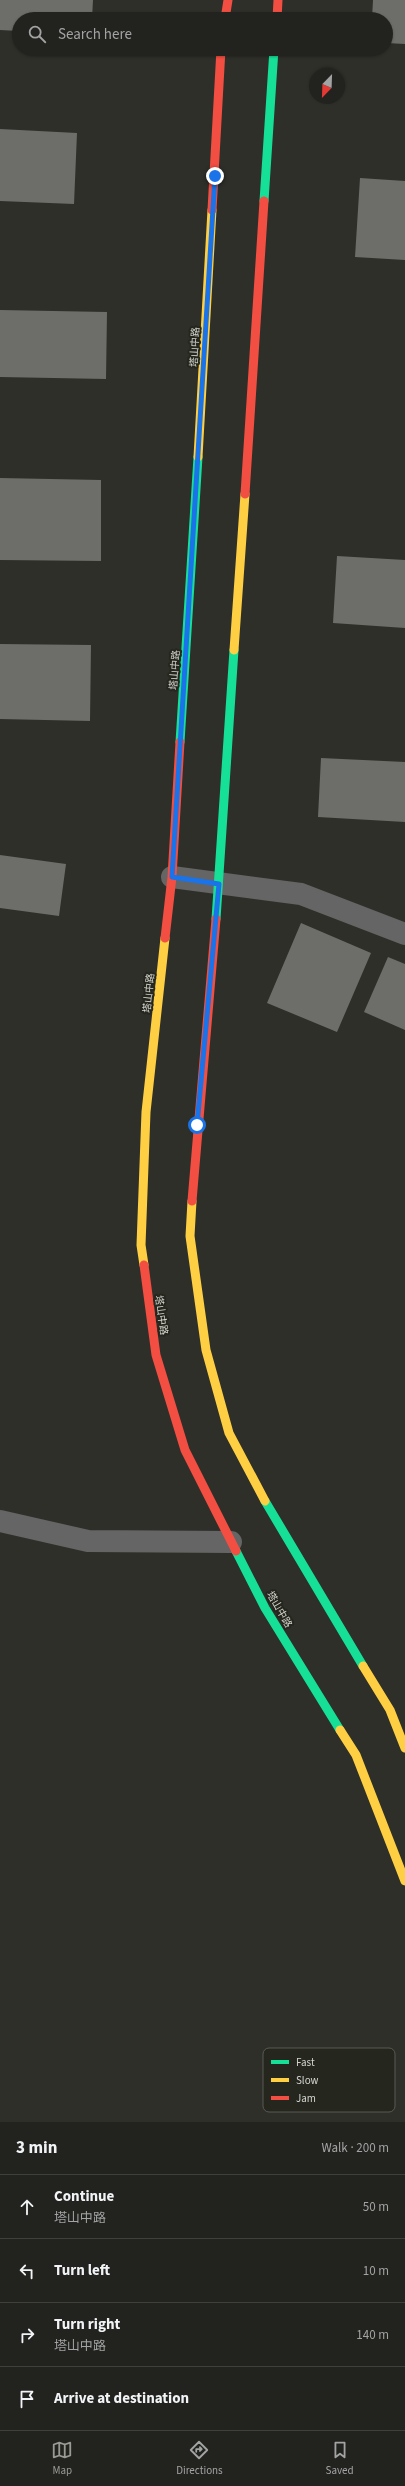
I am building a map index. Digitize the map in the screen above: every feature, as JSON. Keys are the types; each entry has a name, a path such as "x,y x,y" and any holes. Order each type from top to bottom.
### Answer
{"main road":[{"path":"226,12 228,0"},
{"path":"277,12 278,0"},
{"name":"塔山中路","path":"221,56 172,877 146,1112 141,1245 156,1354 185,1450 265,1608 356,1755 405,1881"},
{"path":"274,56 219,884 197,1125 190,1236 206,1350 229,1433 273,1516 390,1710 405,1748"}],"street":[{"path":"172,877 301,894 405,934"},
{"path":"0,1521 88,1541 231,1542"}],"building":[{"path":"0,0 93,0 92,12 12,12 12,31 0,30"},
{"path":"373,0 405,0 405,44 393,43 393,12 372,12"},
{"path":"0,129 77,133 74,204 0,201"},
{"path":"360,178 405,181 405,260 355,257"},
{"path":"0,310 107,312 106,379 0,377"},
{"path":"0,478 101,480 101,561 0,560"},
{"path":"337,556 405,560 405,628 333,623"},
{"path":"0,644 91,645 90,721 0,719"},
{"path":"321,758 405,762 405,822 318,817"},
{"path":"0,855 66,864 59,916 0,908"},
{"path":"301,923 371,953 337,1032 267,1003"},
{"path":"388,957 405,964 405,1030 364,1012"}],"traffic: fast":[{"path":"264,201 274,56"},
{"path":"180,742 198,457"},
{"path":"216,919 234,650"},
{"path":"265,1501 363,1666"},
{"path":"236,1551 265,1608 340,1730"}],"traffic: slow":[{"path":"198,457 212,210"},
{"path":"234,650 245,494"},
{"path":"144,1265 141,1245 146,1112 165,938"},
{"path":"192,1201 190,1236 206,1350 229,1433 265,1501"},
{"path":"363,1666 390,1710 405,1748"},
{"path":"340,1730 356,1755 405,1881"}],"traffic: jam":[{"path":"226,12 228,0"},
{"path":"277,12 278,0"},
{"path":"212,210 221,56"},
{"path":"245,494 264,201"},
{"path":"165,938 172,877 180,742"},
{"path":"192,1201 216,919"},
{"path":"144,1265 156,1355 185,1450 236,1551"}],"route":[{"path":"197,1125 219,884 172,877 215,176"}]}
